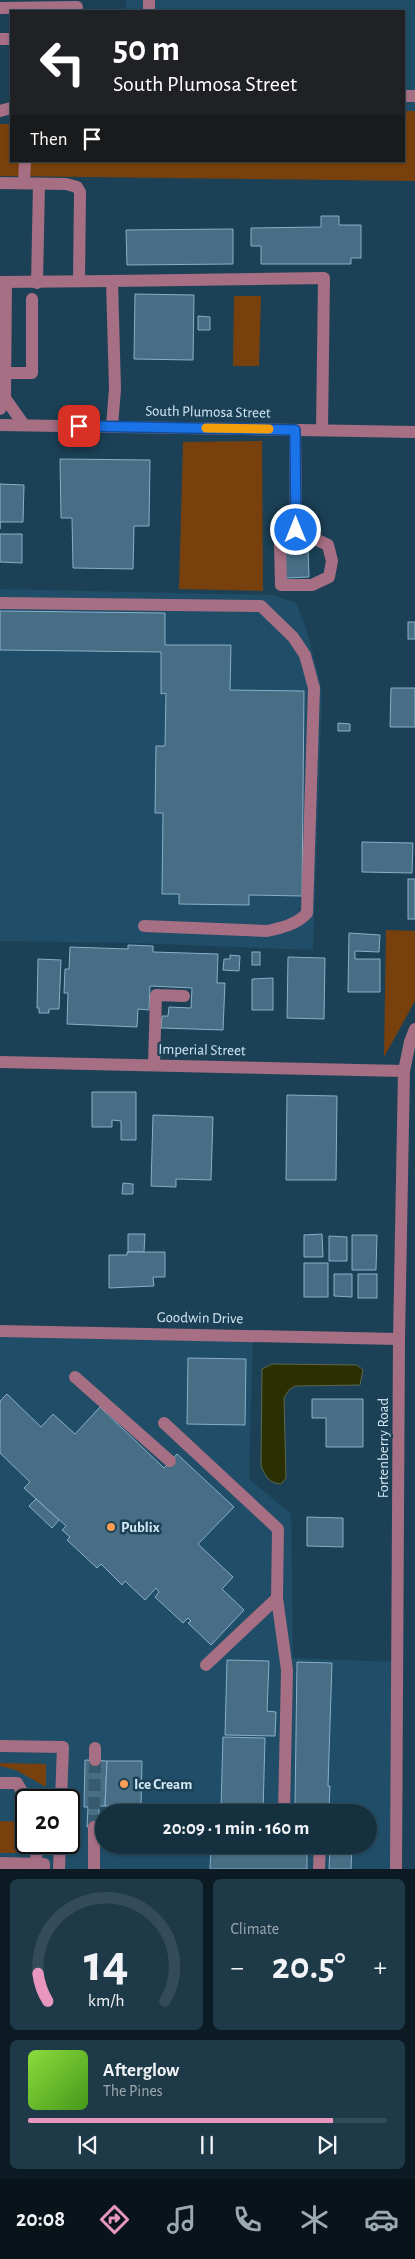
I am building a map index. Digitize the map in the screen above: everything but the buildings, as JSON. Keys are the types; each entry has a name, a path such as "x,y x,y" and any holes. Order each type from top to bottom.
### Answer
{"street":[{"path":"0,8 77,6"},
{"path":"24,183 25,162"},
{"path":"0,183 72,185 78,187 80,192 79,281"},
{"path":"37,283 39,184"},
{"path":"24,425 3,403 5,373 3,282 324,278 322,430"},
{"path":"112,281 115,389 112,426"},
{"path":"5,373 32,372 32,299"},
{"name":"South Plumosa Street","path":"0,425 415,432"},
{"path":"295,430 296,530 280,544 281,585 312,585 329,577 332,561 328,545 296,530"},
{"path":"0,603 261,606 293,637 305,655 314,688 307,912 295,922 267,931 144,926"},
{"path":"154,1065 156,995 184,996"},
{"name":"Fortenberry Road","path":"396,1869 404,1071 411,1055 415,1029"},
{"name":"Imperial Street","path":"0,1062 404,1071"},
{"name":"Goodwin Drive","path":"0,1331 400,1339"},
{"path":"75,1377 170,1461"},
{"path":"164,1423 278,1529 277,1598 287,1670 284,1804"},
{"path":"206,1665 277,1598"},
{"path":"0,1746 63,1748 61,1789"},
{"path":"0,1783 17,1784 20,1789"},
{"path":"94,1827 94,1869"},
{"path":"59,1869 60,1854"},
{"path":"320,1854 320,1869"},
{"path":"0,1863 41,1865"}],"shaded area":[{"path":"126,0 415,0 415,111 405,111 405,10 126,10"},
{"path":"405,111 415,111 415,181 0,176 0,124 10,124 10,162 405,162"},
{"path":"234,296 261,296 259,366 233,366"},
{"path":"262,441 263,591 179,589 183,442"},
{"path":"0,589 273,595 296,603 306,628 322,693 313,950 132,943 0,941"},
{"path":"386,930 415,931 415,1001 384,1057"},
{"path":"0,1333 253,1336 249,1479 291,1514 293,1658 398,1662 396,1869 0,1869"},
{"path":"272,1364 357,1365 363,1370 360,1385 295,1386 289,1390 284,1398 286,1478 281,1484 268,1479 261,1466 262,1369"},
{"path":"0,1763 46,1764 46,1787 16,1770 0,1766"},
{"path":"0,1821 15,1822 15,1853 0,1853"}],"tunnel":[{"path":"94,1827 95,1760"}],"slow traffic":[{"path":"206,428 269,429"}],"place":[{"name":"Publix","path":"111,1527"},
{"name":"Ice Cream","path":"124,1784"}],"route":[{"path":"79,426 295,430 296,530"}]}
